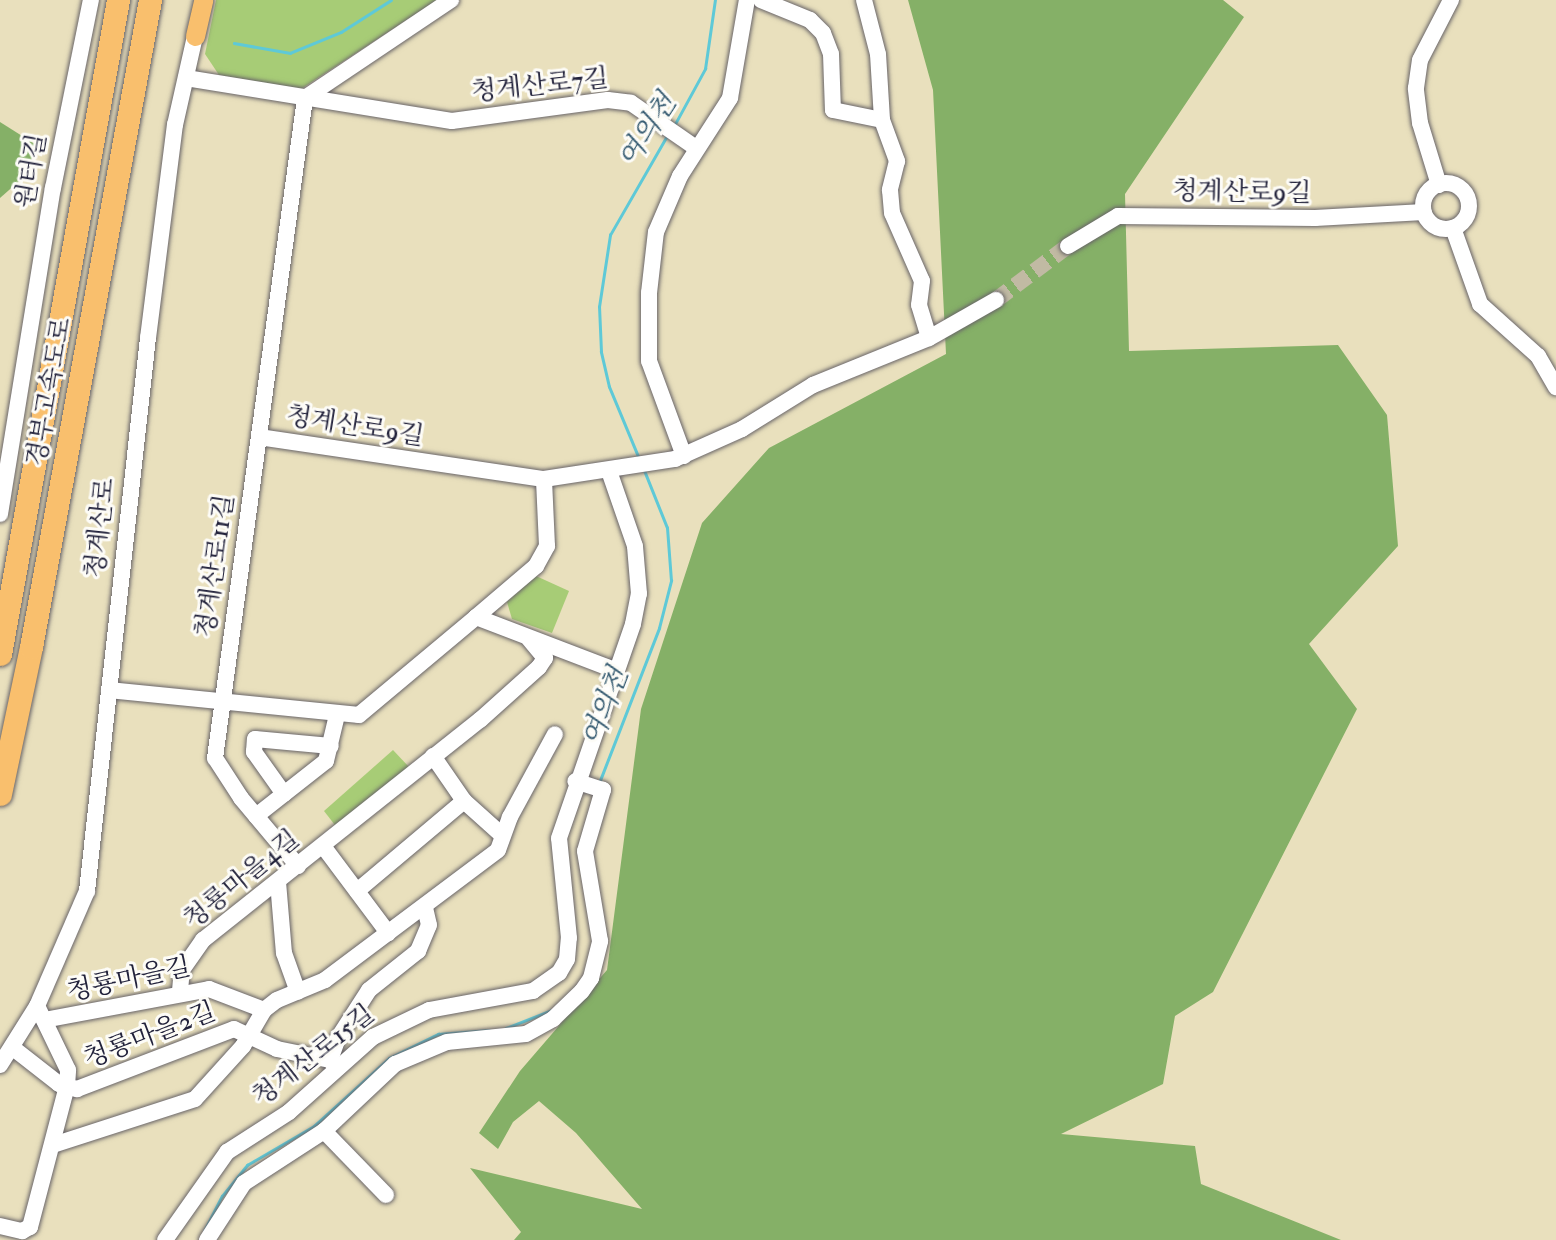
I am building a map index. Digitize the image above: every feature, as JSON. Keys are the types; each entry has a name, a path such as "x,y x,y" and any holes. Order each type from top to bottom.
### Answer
{"highway":[{"name":"경부고속도로","path":"0,654 118,0"},
{"name":"경부고속도로","path":"0,794 32,648 150,0"}],"main road":[{"name":"청계산로","path":"195,36 203,0"}],"street":[{"name":"원터길","path":"0,513 55,174 84,45 91,0"},
{"path":"305,98 452,0"},
{"path":"747,0 730,98 691,145 656,232 649,293 649,361 679,458 742,429 813,385 929,338 996,300"},
{"path":"761,0 810,20 823,33 831,54 834,110 882,120"},
{"path":"864,0 878,54 882,120 897,161 890,190 892,213 922,281 919,305 929,338"},
{"path":"1438,185 1420,123 1416,88 1420,60 1451,0"},
{"name":"청계산로","path":"0,1065 41,1013 87,891 149,324 175,125 195,36"},
{"name":"청계산로7길","path":"186,78 452,121 608,100 631,103 691,145"},
{"name":"청계산로9길","path":"305,98 259,437 544,479 679,458"},
{"path":"1438,185 1455,185 1466,195 1466,217 1453,228 1432,225 1424,212 1428,193 1438,185"},
{"name":"청계산로9길","path":"1068,246 1118,216 1340,218 1424,212"},
{"path":"1453,228 1480,304 1538,356 1556,387"},
{"name":"청계산로11길","path":"256,816 215,758 220,702 259,437"},
{"name":"청계산로15길","path":"165,1240 227,1152 289,1112 333,1064 399,1022 429,1010 533,991 558,973 567,959 569,938 559,838 575,781 633,624 638,569 629,525 612,470"},
{"path":"109,690 337,715 359,715 536,566 547,546 544,479"},
{"path":"476,617 615,670"},
{"name":"청룡마을4길","path":"180,991 188,956 539,667 545,658 527,638"},
{"path":"298,866 256,816 326,761 337,715"},
{"path":"53,1144 195,1099 250,1035 264,1010 325,981 498,850 555,734"},
{"path":"284,794 254,752 255,738 331,746"},
{"path":"433,756 464,801 503,836"},
{"path":"207,1240 244,1183 324,1131 395,1064 447,1042 526,1034 553,1018 582,992 591,978 600,941 597,902 584,850 603,790 575,781"},
{"path":"388,933 357,891 464,801"},
{"name":"청룡마을4길","path":"323,846 357,891"},
{"path":"278,883 284,953 298,992"},
{"path":"250,1035 277,1049 333,1064 338,1038 369,990 418,951 429,925 425,907"},
{"name":"청룡마을길","path":"41,1013 132,1007 180,991 209,989 264,1010"},
{"path":"0,1226 22,1231 30,1227 66,1086 68,1070 41,1013"},
{"name":"청룡마을2길","path":"66,1086 77,1089 102,1082 173,1049 234,1029 250,1035"},
{"path":"13,1048 66,1086"},
{"path":"324,1131 386,1195"}],"green space":[{"path":"216,0 437,0 301,89 219,75 205,54"},
{"path":"908,0 1223,0 1244,17 1125,194 1129,351 1338,345 1387,415 1398,546 1309,644 1357,709 1213,992 1175,1016 1163,1084 1061,1134 1195,1146 1201,1184 1341,1240 514,1240 521,1232 470,1168 642,1209 576,1133 539,1101 513,1122 498,1149 479,1133 520,1071 607,970 641,709 702,523 769,448 946,354 933,90"},
{"path":"0,122 38,146 25,176 0,198"},
{"path":"536,576 569,591 552,633 512,619 507,602"},
{"path":"393,750 409,767 338,829 324,811"}],"waterway":[{"path":"234,43 290,53 341,32 391,0"},
{"name":"여의천","path":"675,124 705,69 715,0"},
{"name":"여의천","path":"639,459 609,387 601,352 599,307 610,235 667,136"},
{"name":"여의천","path":"599,783 659,628 671,581 667,528 643,468"},
{"name":"여의천","path":"506,1028 552,1010"},
{"name":"여의천","path":"204,1231 222,1196 247,1165 314,1126 389,1058 438,1034 489,1030"}],"tunnel":[{"path":"996,300 1068,246"}]}
